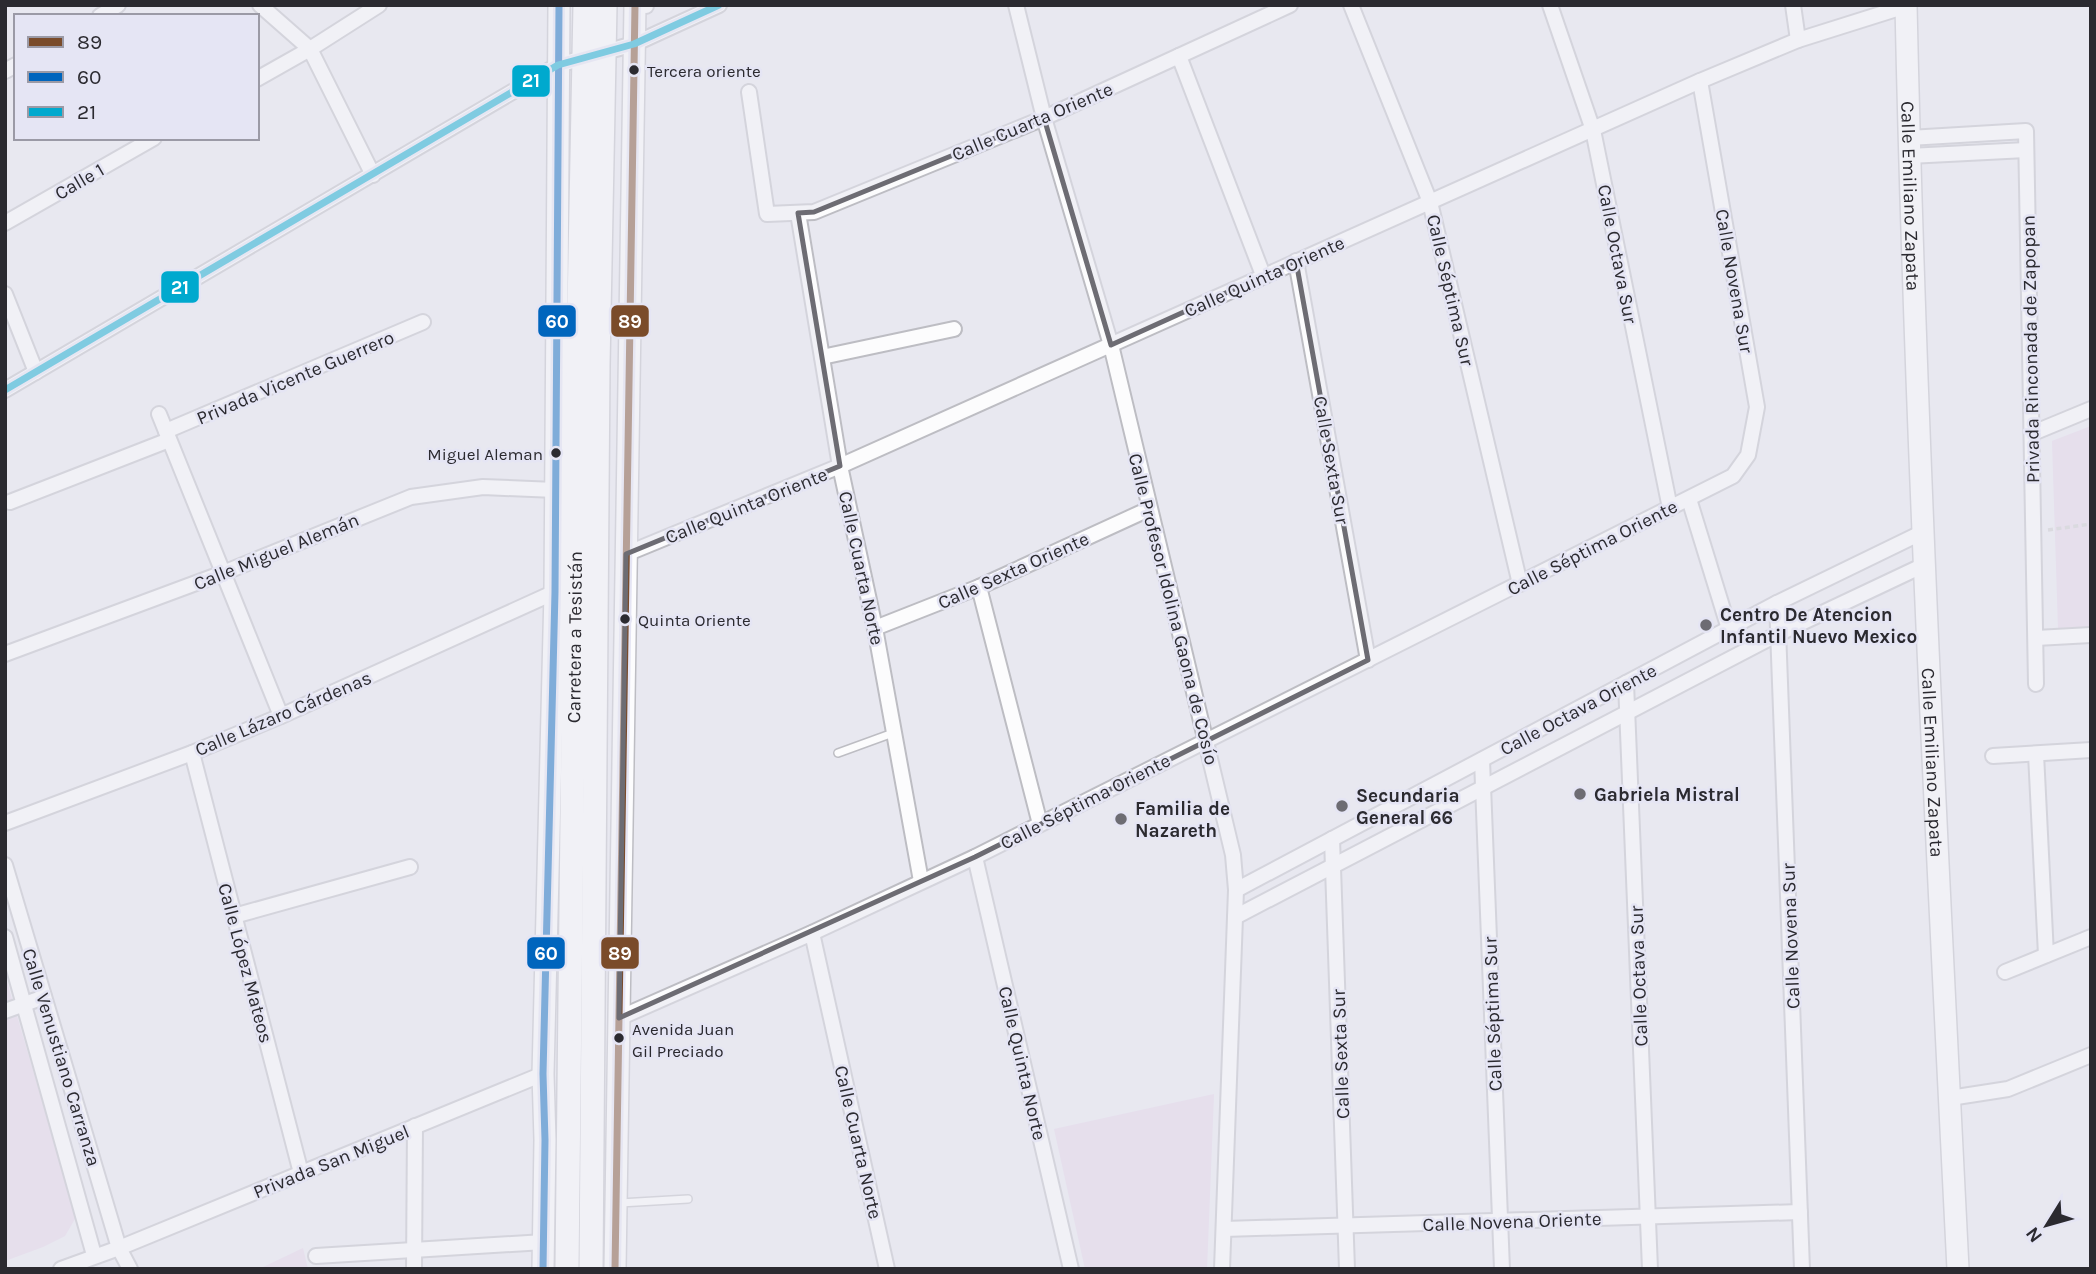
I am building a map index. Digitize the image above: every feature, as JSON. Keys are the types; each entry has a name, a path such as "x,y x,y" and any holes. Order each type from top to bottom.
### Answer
{"main road":[{"path":"543,1269 545,1140 542,1074 555,592 559,5"},
{"name":"Carretera a Tesistán","path":"585,5 594,55 598,379 591,1269"},
{"name":"Carretera a Tesistán","path":"567,1269 576,461 594,55 605,5"},
{"path":"615,1269 635,5"},
{"name":"Calle Emiliano Zapata","path":"1906,6 1924,565 1958,1269"}],"street":[{"path":"260,5 310,49 373,175"},
{"path":"259,78 379,5"},
{"path":"5,390 558,65 634,44 719,5"},
{"name":"Calle Profesor Idolina Gaona de Cosío","path":"1016,5 1044,118 1111,345 1227,824 1236,890 1222,1269"},
{"name":"Calle Cuarta Oriente","path":"749,92 767,214 814,212 1044,118 1290,5"},
{"name":"Calle Séptima Sur","path":"1351,5 1430,202 1520,583"},
{"name":"Calle Octava Sur","path":"1550,5 1593,130 1670,508"},
{"path":"1793,5 1798,40"},
{"name":"Calle Quinta Oriente","path":"626,554 840,466 1700,81 1798,40 1906,6"},
{"path":"1179,56 1263,275"},
{"name":"Calle Novena Sur","path":"1700,81 1757,407 1748,455 1733,476"},
{"name":"Privada Rinconada de Zapopan","path":"1909,147 2026,131 2036,684"},
{"name":"Calle 1","path":"5,223 150,140"},
{"path":"1909,147 2026,150"},
{"name":"Calle Cuarta Norte","path":"798,213 840,466 875,628 921,881"},
{"name":"Calle Sexta Sur","path":"1296,261 1367,660"},
{"path":"5,294 36,372"},
{"name":"Privada Vicente Guerrero","path":"10,502 167,436 423,322"},
{"path":"822,357 954,329"},
{"path":"2033,433 2091,409"},
{"path":"159,414 281,716"},
{"name":"Calle Séptima Oriente","path":"619,1018 813,933 975,856 1733,476"},
{"name":"Calle Miguel Alemán","path":"5,654 223,573 411,497 483,487 555,490"},
{"path":"1689,499 1729,629"},
{"name":"Calle Sexta Oriente","path":"875,628 979,587 1149,509"},
{"name":"Calle Octava Oriente","path":"1236,890 1777,603 1923,532"},
{"name":"Calle Octava Oriente","path":"1235,917 1778,634 1924,565"},
{"path":"979,587 1040,824"},
{"name":"Calle Lázaro Cárdenas","path":"5,823 281,716 555,592"},
{"name":"Calle Novena Sur","path":"1777,603 1802,1269"},
{"path":"2036,638 2091,635"},
{"name":"Calle Octava Sur","path":"1626,683 1650,1269"},
{"path":"1993,756 2091,750"},
{"name":"Calle López Mateos","path":"192,752 301,1173"},
{"path":"2036,754 2046,956"},
{"name":"Calle Séptima Sur","path":"1482,760 1502,1269"},
{"name":"Calle Sexta Sur","path":"1332,839 1347,1269"},
{"name":"Calle Quinta Norte","path":"975,856 1070,1269"},
{"name":"Calle Venustiano Carranza","path":"5,865 119,1248 130,1269"},
{"path":"234,916 410,867"},
{"name":"Calle Cuarta Norte","path":"813,933 887,1269"},
{"name":"Calle Venustiano Carranza","path":"5,937 94,1255"},
{"path":"2005,972 2091,937"},
{"path":"5,1012 44,997"},
{"path":"1950,1098 2008,1089 2091,1055"},
{"name":"Privada San Miguel","path":"61,1269 119,1248 542,1074"},
{"path":"414,1269 415,1126"},
{"name":"Calle Novena Oriente","path":"1224,1229 1800,1212"},
{"path":"316,1256 544,1242"}],"lane":[{"path":"838,753 894,733"},
{"path":"616,1203 688,1199"}],"path":[{"path":"2034,532 2091,524"}],"highlighted area":[{"path":"1044,118 1111,345 1296,261 1368,660 975,857 619,1018 626,554 840,466 798,213 814,212"}],"shaded area":[{"path":"2091,426 2091,627 2058,628 2052,441"},
{"path":"5,975 76,1217 65,1236 5,1261"},
{"path":"1214,1094 1207,1269 1085,1269 1054,1129"},
{"path":"303,1248 308,1269 259,1269"}],"transit line":[{"name":"60","path":"543,1269 543,1074 555,592 559,5"},
{"name":"89","path":"615,1269 635,5"},
{"name":"21","path":"5,390 558,65 634,44 719,5"}],"place":[{"name":"Tercera oriente","path":"634,70"},
{"name":"Miguel Aleman","path":"556,453"},
{"name":"Quinta Oriente","path":"625,619"},
{"name":"Centro De Atencion Infantil Nuevo Mexico","path":"1706,625"},
{"name":"Gabriela Mistral","path":"1580,794"},
{"name":"Secundaria General 66","path":"1342,806"},
{"name":"Familia de Nazareth","path":"1121,819"},
{"name":"Avenida Juan Gil Preciado","path":"619,1038"}]}
